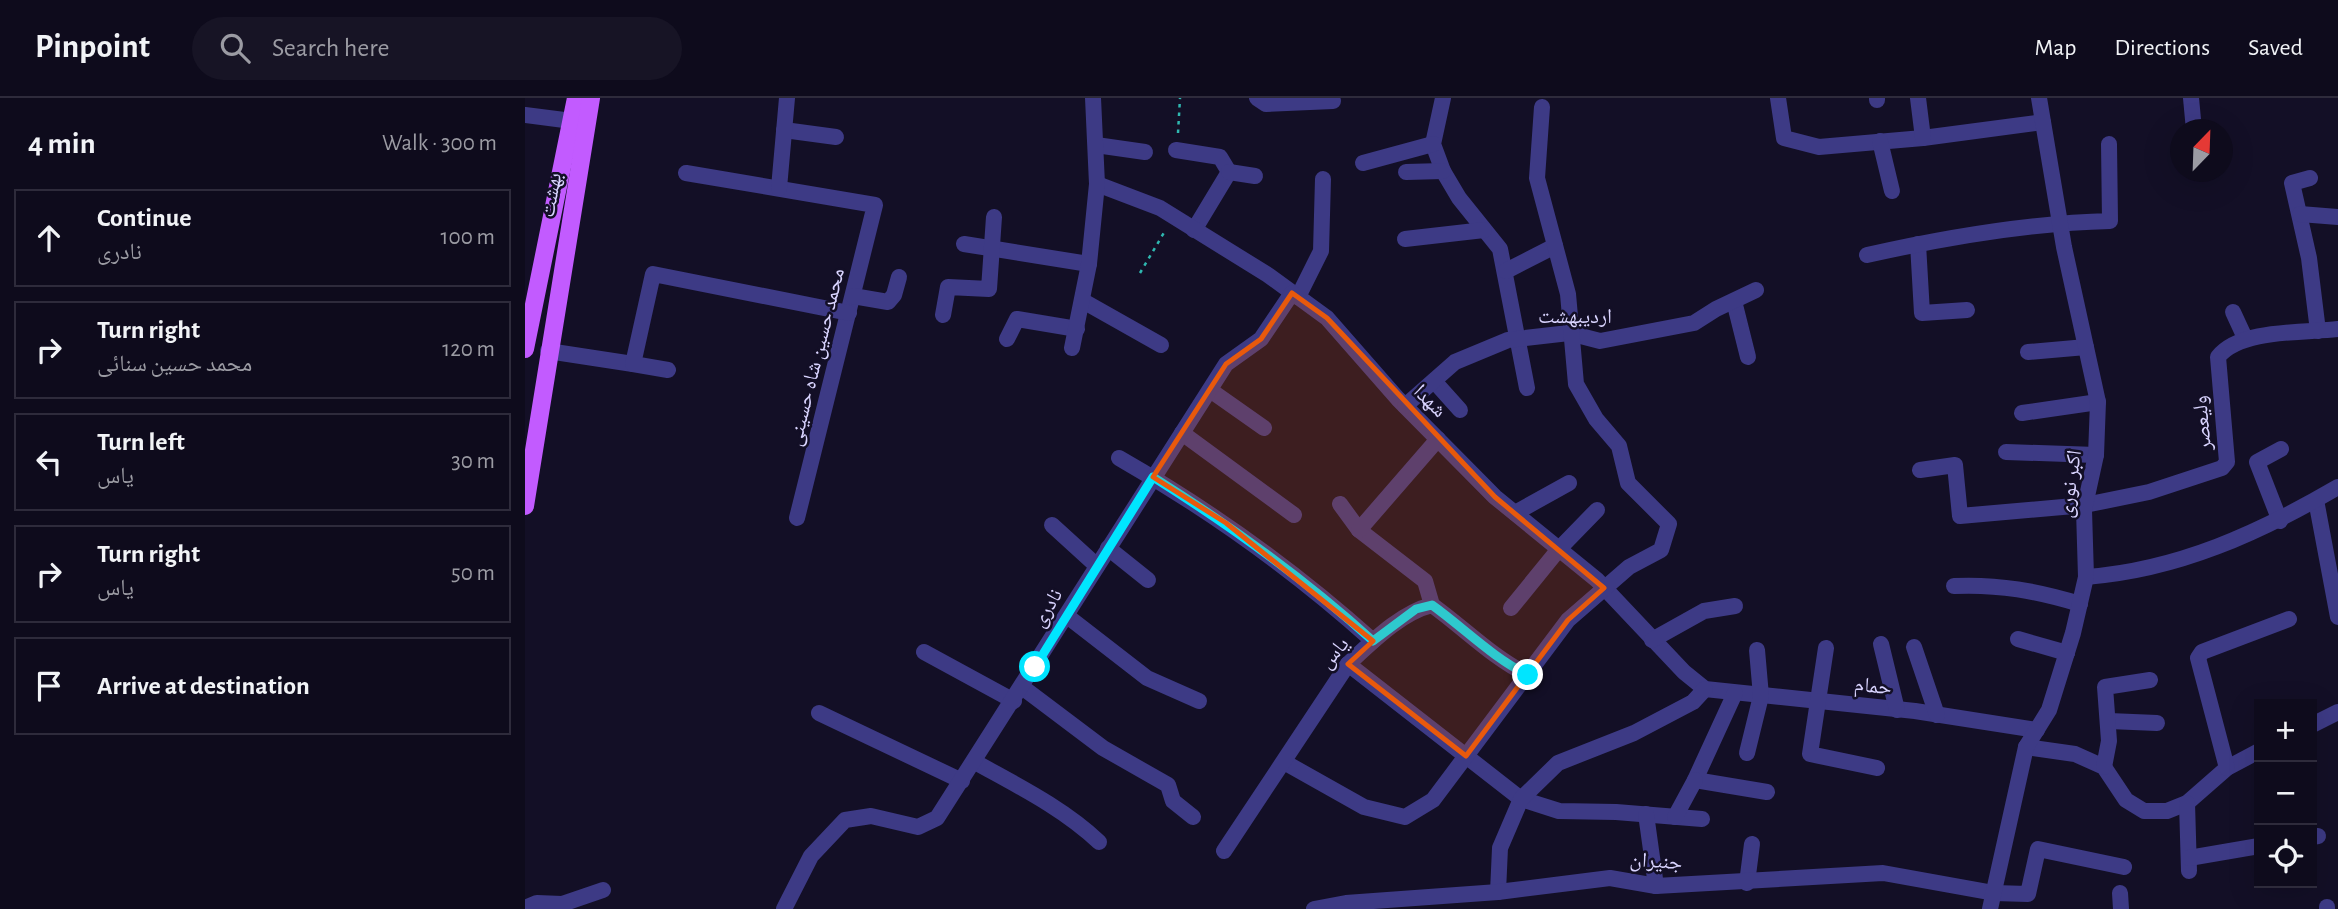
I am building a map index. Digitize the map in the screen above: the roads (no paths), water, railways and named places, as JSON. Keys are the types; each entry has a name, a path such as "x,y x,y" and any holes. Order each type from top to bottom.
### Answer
{"main road":[{"name":"بهشت","path":"525,349 576,98"},
{"name":"بهشت","path":"525,506 591,98"}],"street":[{"path":"686,173 779,188 787,98"},
{"path":"1072,348 1089,264 1097,184 1093,98"},
{"path":"1257,98 1266,104 1333,102"},
{"path":"1443,98 1433,144 1443,172 1500,249 1527,388"},
{"path":"1778,98 1784,138 1819,147 1923,138 2043,122"},
{"path":"1918,98 1923,138"},
{"name":"اکبر نوری","path":"1992,901 2026,747 2049,710 2080,604 2086,578 2085,505 2096,455 2098,402 2059,222 2039,98"},
{"path":"2190,98 2193,119"},
{"path":"1284,762 1364,807 1405,817 1433,800 1568,620 1629,567 1661,550 1669,524 1627,483 1619,446 1596,419 1577,384 1569,333 1568,295 1537,178 1542,107"},
{"path":"525,115 572,121"},
{"path":"784,130 835,136"},
{"path":"1880,141 1892,191"},
{"path":"1363,163 1433,144"},
{"path":"1867,255 2059,222 2110,221 2109,144"},
{"path":"1096,145 1145,152"},
{"path":"1176,150 1220,157 1229,172"},
{"path":"1229,172 1255,176"},
{"path":"1193,230 1229,172"},
{"path":"1406,172 1443,172"},
{"path":"2310,178 2292,183 2300,214 2318,331"},
{"name":"نادری","path":"784,909 811,856 845,820 871,816 918,827 937,818 1226,364 1261,339 1295,295 1321,251 1324,179"},
{"name":"شهدا","path":"1097,184 1160,208 1327,318 1438,439 1515,513 1605,588 1652,640 1705,688"},
{"name":"محمد حسین شاه حسینی","path":"779,188 875,205 797,519"},
{"path":"2300,214 2338,217"},
{"path":"943,315 948,287 989,289 994,218"},
{"path":"1405,239 1484,230"},
{"path":"964,244 991,246 1089,264"},
{"path":"1919,244 1922,313 1967,310"},
{"path":"1506,271 1555,246"},
{"path":"633,364 653,274 849,313"},
{"path":"853,296 888,302 894,295 899,277"},
{"name":"اردیبهشت","path":"1405,406 1455,362 1517,338 1569,333 1599,341 1694,323 1756,290"},
{"path":"1083,301 1161,345"},
{"path":"1734,301 1748,356"},
{"path":"2233,312 2245,338 2338,329"},
{"path":"1007,339 1017,319 1077,328"},
{"name":"ولیعصر","path":"2085,505 2149,492 2222,468 2227,462 2218,357 2227,346 2245,338"},
{"path":"2028,352 2086,347"},
{"path":"548,351 668,370"},
{"path":"1434,381 1460,410"},
{"path":"1210,390 1264,428"},
{"path":"2022,413 2098,402"},
{"path":"1182,433 1294,515"},
{"path":"1359,530 1438,439"},
{"path":"2280,521 2257,462 2281,449"},
{"path":"2006,452 2096,455"},
{"path":"1119,458 1226,523 1338,610 1373,641"},
{"path":"1920,470 1955,465 1960,516 2085,505"},
{"path":"1515,513 1569,483"},
{"path":"2086,578 2129,574 2199,555 2280,521 2338,487"},
{"path":"2316,500 2338,617"},
{"path":"1340,504 1359,530 1425,581 1432,605 1476,637 1504,663 1528,675"},
{"path":"1511,608 1559,549 1597,510"},
{"path":"1052,525 1097,566"},
{"path":"1108,548 1148,580"},
{"path":"1954,586 1992,584 2040,592 2080,604"},
{"name":"یاس","path":"1224,851 1348,664 1373,641 1416,609 1432,605"},
{"path":"1652,640 1704,611 1735,606"},
{"path":"1067,616 1147,678 1199,701"},
{"path":"2227,768 2198,658 2202,652 2289,619"},
{"path":"2018,639 2067,653"},
{"path":"1881,644 1897,710"},
{"path":"1914,647 1937,715"},
{"path":"1826,648 1810,754 1877,768"},
{"path":"1747,753 1761,696 1757,650"},
{"path":"924,652 1018,694 1168,785 1173,801 1193,817"},
{"path":"1348,664 1521,799 1559,811 1702,819"},
{"path":"2104,767 2109,721 2105,687 2150,680"},
{"path":"1499,892 1500,848 1521,799 1558,763 1634,733 1693,702 1705,688"},
{"name":"حمام","path":"1705,688 1937,715 2037,730"},
{"path":"1675,817 1735,693"},
{"path":"2317,722 2338,712"},
{"path":"819,713 962,781"},
{"path":"2109,721 2157,723"},
{"path":"2026,747 2075,754 2104,767 2132,806 2144,811 2167,811 2187,803 2227,768 2254,754"},
{"path":"975,762 1037,796 1084,827 1099,842"},
{"path":"1695,780 1766,792"},
{"path":"2187,803 2189,864 2254,847"},
{"path":"1646,814 1655,886"},
{"path":"1747,883 1752,844"},
{"name":"جنیران","path":"1314,909 1346,903 1499,892 1609,878 1655,886 1747,883 1883,873 1992,901 2028,894 2038,849 2124,867"},
{"path":"525,908 537,903 562,904 603,890"}]}
